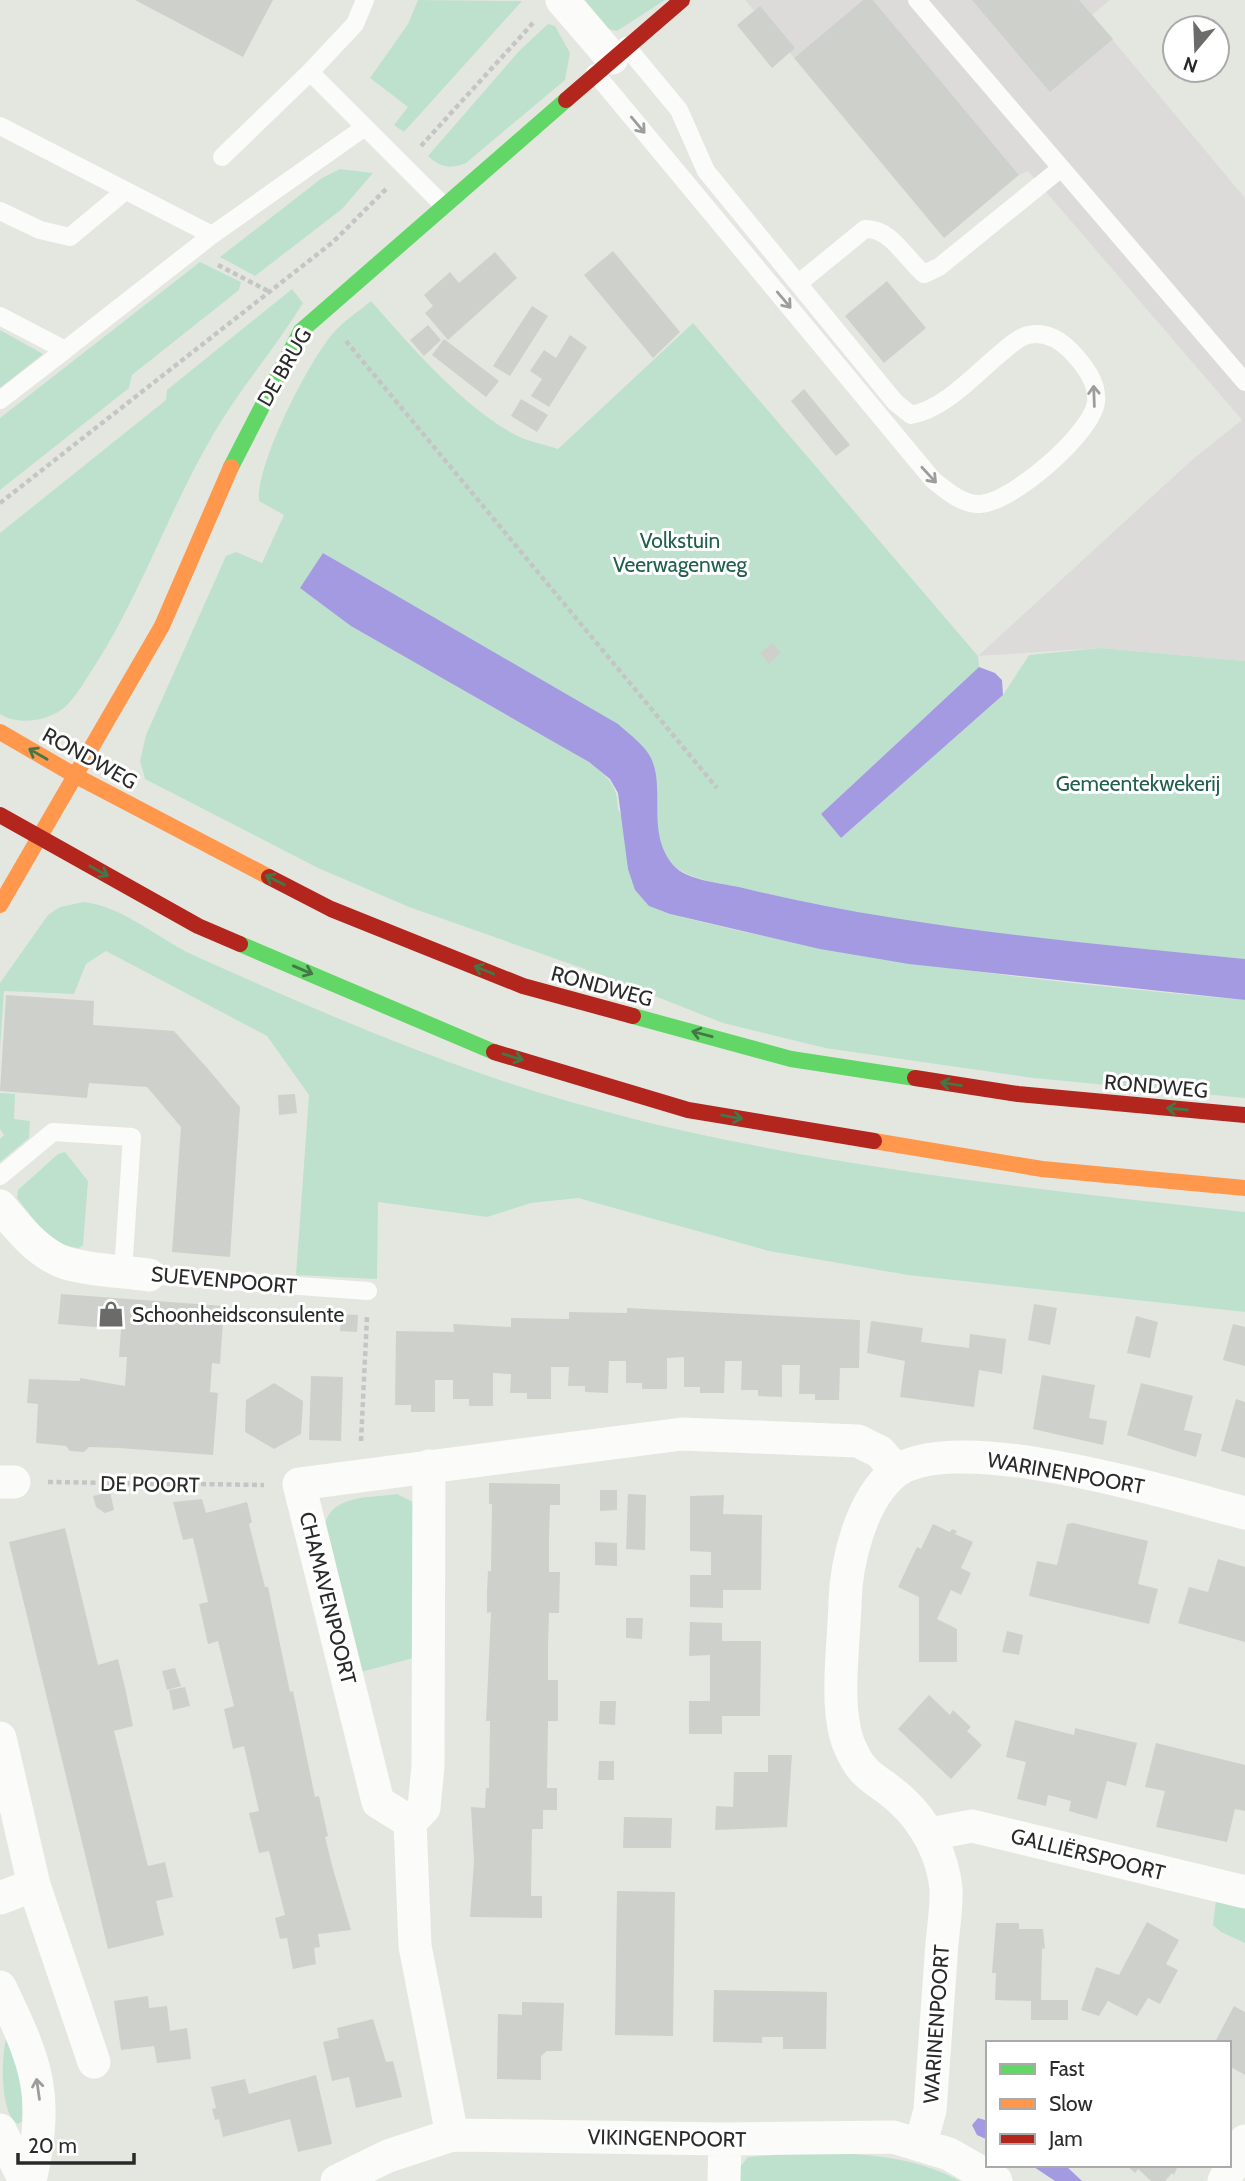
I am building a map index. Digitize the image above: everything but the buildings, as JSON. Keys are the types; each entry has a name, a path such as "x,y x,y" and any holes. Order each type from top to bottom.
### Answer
{"main road":[{"name":"DE BRUG","path":"39,838 162,626 224,481 301,331 317,314 682,0"},
{"name":"RONDWEG","path":"0,732 76,776 331,909 523,986 791,1059 1018,1094 1245,1115"},
{"path":"0,815 198,926 490,1051 688,1110 1042,1169 1245,1188"},
{"path":"0,905 39,838"}],"street":[{"path":"552,7 611,59"},
{"name":"SUEVENPOORT","path":"0,1206 21,1232 66,1263 136,1273"},
{"name":"CHAMAVENPOORT","path":"410,1822 378,1802 299,1484 682,1434 858,1441 880,1452 896,1471"},
{"name":"WARINENPOORT","path":"921,2143 930,2110 946,1888 930,1834 902,1801 859,1768 848,1741 842,1710 846,1580 857,1529 896,1471 952,1457 1000,1458 1116,1480 1245,1513"},
{"path":"429,1466 428,1766 424,1808 410,1822 415,1946 452,2135"},
{"path":"0,1738 34,1885 94,2062"},
{"name":"GALLIËRSPOORT","path":"930,1834 972,1826 1245,1892"},
{"path":"0,1898 34,1885"},
{"path":"0,1987 27,2043 40,2089 40,2135 30,2181"},
{"path":"0,2130 25,2181"},
{"name":"VIKINGENPOORT","path":"337,2181 388,2156 452,2135 725,2139 893,2137 921,2143 949,2154 996,2181"},
{"path":"724,2181 725,2139"},
{"path":"1224,2181 1245,2141"}],"lane":[{"path":"222,157 310,72 355,24 365,0"},
{"path":"917,0 1245,382"},
{"path":"611,59 680,110 706,171 800,282 895,402 911,415 929,412 1026,335 1044,333 1064,344 1085,366 1095,387 1096,401 1091,419 1081,434 1003,499 978,504 957,498 933,480 611,59"},
{"path":"310,72 443,205"},
{"path":"0,126 212,235"},
{"path":"0,400 212,235 365,127"},
{"path":"800,282 864,229 877,228 889,236 924,274 939,267 1060,169"},
{"path":"0,211 40,230 70,237 125,191"},
{"path":"0,316 65,350"},
{"name":"SUEVENPOORT","path":"0,1176 53,1132 132,1138 136,1273 368,1292"}],"path":[{"path":"0,503 333,242 378,198 479,79 552,7"},
{"path":"317,314 360,355 717,788"},
{"path":"360,1475 368,1292"},
{"name":"DE POORT","path":"7,1482 299,1484"}],"shaded area":[{"path":"745,0 863,0 794,58"},
{"path":"873,0 1110,0 1092,15 1245,198 1245,661 1101,648 978,656 1193,459 1242,420 1028,171 1019,175"},
{"path":"323,553 618,724 633,737 653,763 658,827 665,853 673,865 687,875 805,902 930,924 1245,959 1245,1000 909,964 820,949 670,914 649,906 635,890 628,869 618,793 610,779 589,762 351,626 300,588"},
{"path":"979,667 995,673 1002,680 1003,695 841,838 821,814"},
{"path":"978,2118 986,2120 986,2139 977,2135 972,2125"},
{"path":"1034,2167 1067,2167 1082,2181 1055,2181"}],"green space":[{"path":"418,0 522,1 404,132 394,125 408,107 370,78 408,24"},
{"path":"585,0 665,0 617,31 609,29"},
{"path":"548,24 555,26 570,53 565,80 466,163 446,166 428,156 519,51"},
{"path":"340,169 373,173 342,209 255,276 220,257 322,178"},
{"path":"200,262 241,282 239,290 132,375 129,388 0,490 0,418"},
{"path":"292,289 303,303 210,440 127,609 78,692 65,707 42,719 24,721 0,714 0,533 166,400 167,390"},
{"path":"371,301 437,373 473,406 517,436 558,449 693,323 978,656 979,667 821,814 841,838 1003,695 1029,655 1101,648 1245,661 1245,959 935,925 812,904 692,876 675,867 663,850 657,827 656,781 324,553 301,589 589,762 601,772 614,787 618,809 670,914 812,946 956,969 1245,1000 1245,1098 1033,1078 825,1048 723,1023 599,974 409,907 318,868 145,779 140,761 146,735 226,556 236,552 262,563 284,515 259,501 266,463 286,414 323,346 334,332"},
{"path":"0,330 43,354 0,388"},
{"path":"84,902 127,916 193,955 378,1035 491,1077 583,1105 675,1129 864,1165 1054,1191 1245,1212 1245,1312 908,1275 769,1251 578,1198 531,1203 487,1217 378,1202 377,1279 296,1275 309,1095 267,1036 106,951 86,964 74,994 4,991 0,1048 0,983 48,915 60,907"},
{"path":"0,1093 15,1094 14,1119 30,1121 29,1138 0,1162 0,1139 4,1135 0,1129"},
{"path":"65,1152 88,1181 83,1245 79,1248 51,1238 17,1198 18,1190 58,1154"},
{"path":"397,1494 415,1503 417,1657 361,1672 325,1523 336,1507 345,1502"},
{"path":"1216,1899 1245,1906 1245,1943 1221,1932 1213,1925"},
{"path":"6,2039 24,2067 22,2121 18,2124 8,2110 3,2086"},
{"path":"801,2153 862,2155 902,2160 922,2165 960,2181 737,2181 736,2172 748,2157"}],"traffic: fast":[{"path":"231,467 301,331 566,100"},
{"path":"240,944 494,1052"},
{"path":"633,1016 791,1059 915,1078"}],"traffic: slow":[{"path":"0,905 162,626 231,467"},
{"path":"0,732 76,776 269,877"},
{"path":"874,1141 1042,1169 1245,1188"}],"traffic: jam":[{"path":"566,100 682,0"},
{"path":"0,815 198,926 240,944"},
{"path":"269,877 331,909 523,986 633,1016"},
{"path":"494,1052 688,1110 874,1141"},
{"path":"915,1078 1018,1094 1245,1115"}],"place":[{"name":"Schoonheidsconsulente","path":"111,1314"}],"park label":[{"name":"Volkstuin Veerwagenweg","path":"680,552"},
{"name":"Gemeentekwekerij","path":"1138,783"}]}
